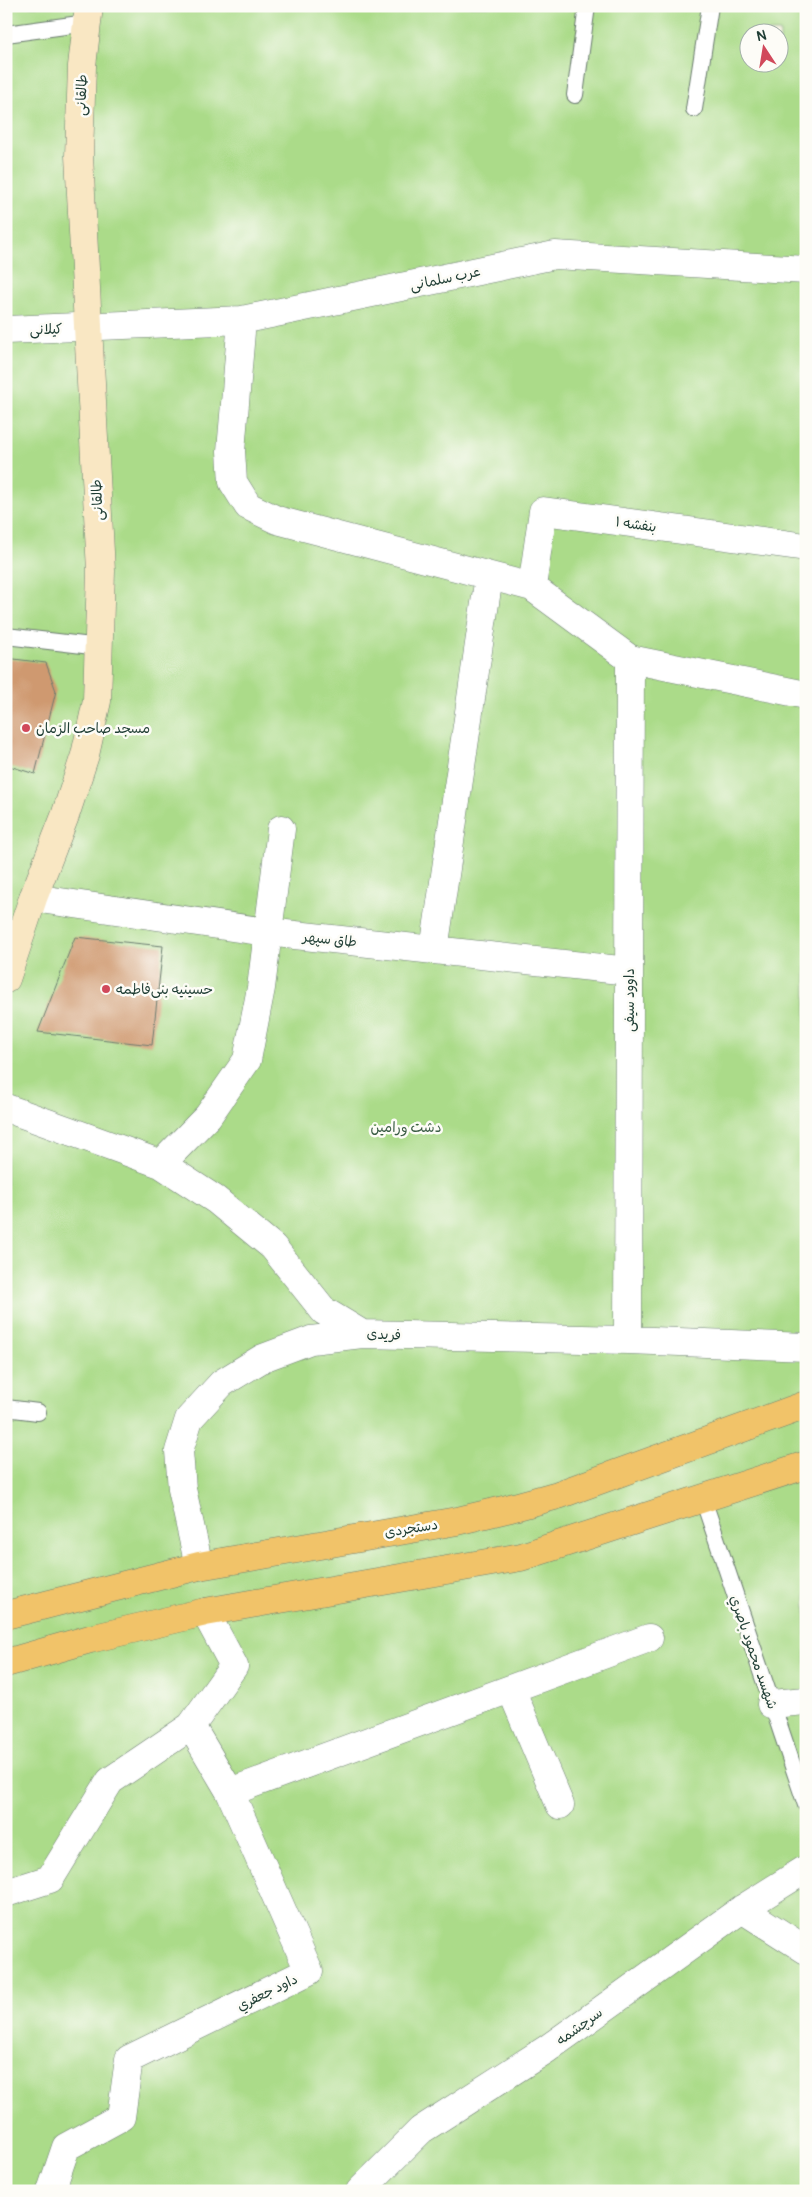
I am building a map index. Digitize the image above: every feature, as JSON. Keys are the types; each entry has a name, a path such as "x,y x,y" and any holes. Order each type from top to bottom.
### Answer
{"main road":[{"name":"طالقانی","path":"6,979 85,755 97,701 101,570 86,328 79,156 82,66 88,15"},
{"name":"دستجردی","path":"6,1615 82,1594 199,1566 457,1521 507,1509 558,1495 806,1405"},
{"path":"6,1663 90,1639 205,1612 521,1558 806,1465"}],"street":[{"name":"عرب سلمانی","path":"86,328 242,320 555,255 806,270"},
{"path":"242,320 231,451 233,482 248,506 277,520 532,587 630,659 806,695"},
{"name":"کیلانی","path":"6,330 86,328"},
{"name":"بنفشه ۱","path":"532,587 543,511 806,547"},
{"path":"434,950 489,576"},
{"name":"داوود سیفی","path":"628,1340 630,659"},
{"path":"161,1164 208,1116 247,1060 261,988 266,932 281,829"},
{"name":"طاق سپهر","path":"33,898 266,932 629,971"},
{"name":"فریدی","path":"6,1108 161,1164 216,1200 273,1247 324,1311 362,1334 628,1340 806,1348"},
{"path":"199,1566 182,1489 179,1451 189,1419 222,1383 263,1358 311,1340 362,1334"},
{"path":"6,1893 50,1879 110,1781 191,1726 234,1666 205,1612"},
{"path":"230,1792 649,1638"},
{"path":"511,1689 560,1804"},
{"path":"772,1704 806,1701"},
{"name":"داود جعفري","path":"51,2191 66,2148 121,2117 129,2059 309,1971 230,1792 191,1726"},
{"name":"سرچشمه","path":"360,2191 421,2130 548,2049 742,1909 806,1869"},
{"path":"742,1909 806,1950"}],"lane":[{"path":"575,95 587,6"},
{"path":"694,109 710,6"},
{"path":"6,34 88,15"},
{"path":"6,636 100,647"},
{"path":"6,1408 38,1412"},
{"name":"شهسد محمود باصري","path":"703,1499 806,1805"}],"green space":[{"name":"دشت ورامین","path":"6,6 806,6 806,2191 6,2191"}],"building":[{"name":"مسجد صاحب الزمان","path":"6,658 46,663 56,691 35,774 6,765"},
{"name":"حسینیه بنی‌فاطمه","path":"75,937 163,946 152,1045 38,1032"}],"place":[{"name":"مسجد صاحب الزمان","path":"26,728"},
{"name":"حسینیه بنی‌فاطمه","path":"106,989"}]}
